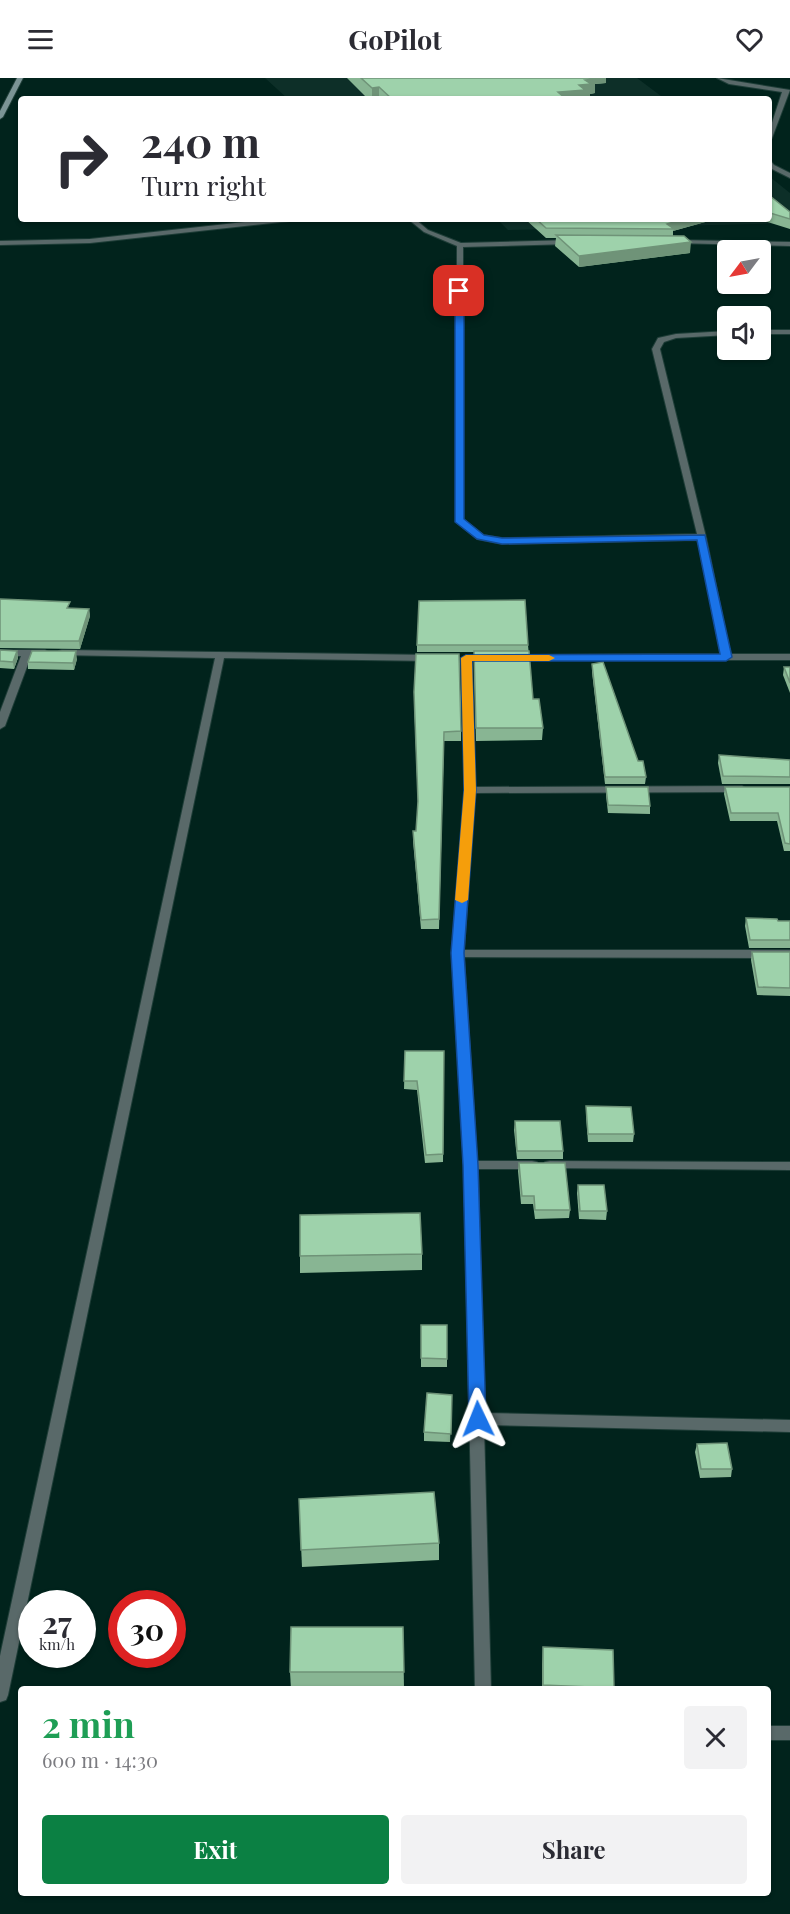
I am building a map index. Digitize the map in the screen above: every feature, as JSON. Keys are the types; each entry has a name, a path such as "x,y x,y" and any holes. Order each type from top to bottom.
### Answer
{"street":[{"path":"0,117 20,78"},
{"path":"720,78 729,82 787,92 772,133"},
{"path":"772,167 790,176"},
{"path":"0,243 90,241 263,222"},
{"path":"415,222 426,231 460,245 582,242"},
{"path":"665,242 790,244"},
{"path":"460,245 459,520 480,537 502,541 702,537"},
{"path":"771,332 790,332"},
{"path":"717,334 676,336 661,340 656,349 702,537 726,657"},
{"path":"0,653 443,658"},
{"path":"0,726 27,653"},
{"path":"0,1695 220,656"},
{"path":"501,658 790,657"},
{"path":"466,658 470,790 458,953 471,1165 483,1686"},
{"path":"470,790 754,789"},
{"path":"458,953 790,954"},
{"path":"471,1165 790,1166"},
{"path":"478,1419 790,1426"},
{"path":"771,1733 790,1734"}],"shaded area":[{"path":"265,78 637,78 661,96 285,96"},
{"path":"772,179 790,193 790,223 508,230 500,222 772,222"}],"building":[{"path":"361,78 595,78 585,80 591,84 579,85 585,90 558,92 563,96 389,96 379,87 372,88"},
{"path":"772,198 790,212 790,219 772,214"},
{"path":"539,222 673,222 667,224 674,229 546,228"},
{"path":"556,235 684,236 691,242 579,256"},
{"path":"0,599 70,602 67,608 89,609 79,641 0,641"},
{"path":"525,600 528,645 417,645 419,601"},
{"path":"0,650 17,651 13,662 0,661"},
{"path":"32,651 76,651 73,663 28,662"},
{"path":"474,651 529,651 533,699 539,699 543,728 476,728"},
{"path":"416,654 459,654 461,731 444,732 439,919 421,920 413,831 416,831 418,801 414,692"},
{"path":"603,662 638,761 643,761 646,777 605,777 592,664"},
{"path":"784,667 790,667 790,683"},
{"path":"719,755 790,760 790,777 723,776"},
{"path":"606,787 648,787 650,806 608,805"},
{"path":"725,787 790,787 790,844 785,843 778,813 731,813"},
{"path":"746,918 790,921 790,940 750,940"},
{"path":"752,952 790,952 790,988 758,987"},
{"path":"405,1051 444,1051 443,1154 426,1155 417,1081 404,1081"},
{"path":"586,1106 631,1107 634,1134 588,1134"},
{"path":"515,1121 560,1121 563,1151 517,1151"},
{"path":"519,1163 565,1163 570,1210 535,1210 534,1196 522,1196"},
{"path":"578,1185 604,1185 607,1211 580,1211"},
{"path":"420,1213 422,1254 300,1256 300,1215"},
{"path":"421,1325 447,1325 447,1359 421,1358"},
{"path":"427,1393 452,1395 451,1434 424,1432"},
{"path":"727,1443 732,1469 701,1469 697,1444"},
{"path":"434,1492 439,1543 301,1550 299,1499"},
{"path":"291,1627 403,1627 404,1672 290,1672"},
{"path":"543,1647 613,1650 614,1686 543,1685"}],"slow traffic":[{"path":"462,900 470,790 466,658 549,658"}],"route":[{"path":"459,291 459,520 480,537 502,541 702,537 726,657 466,658 470,790 458,953 471,1165 478,1419"}]}
